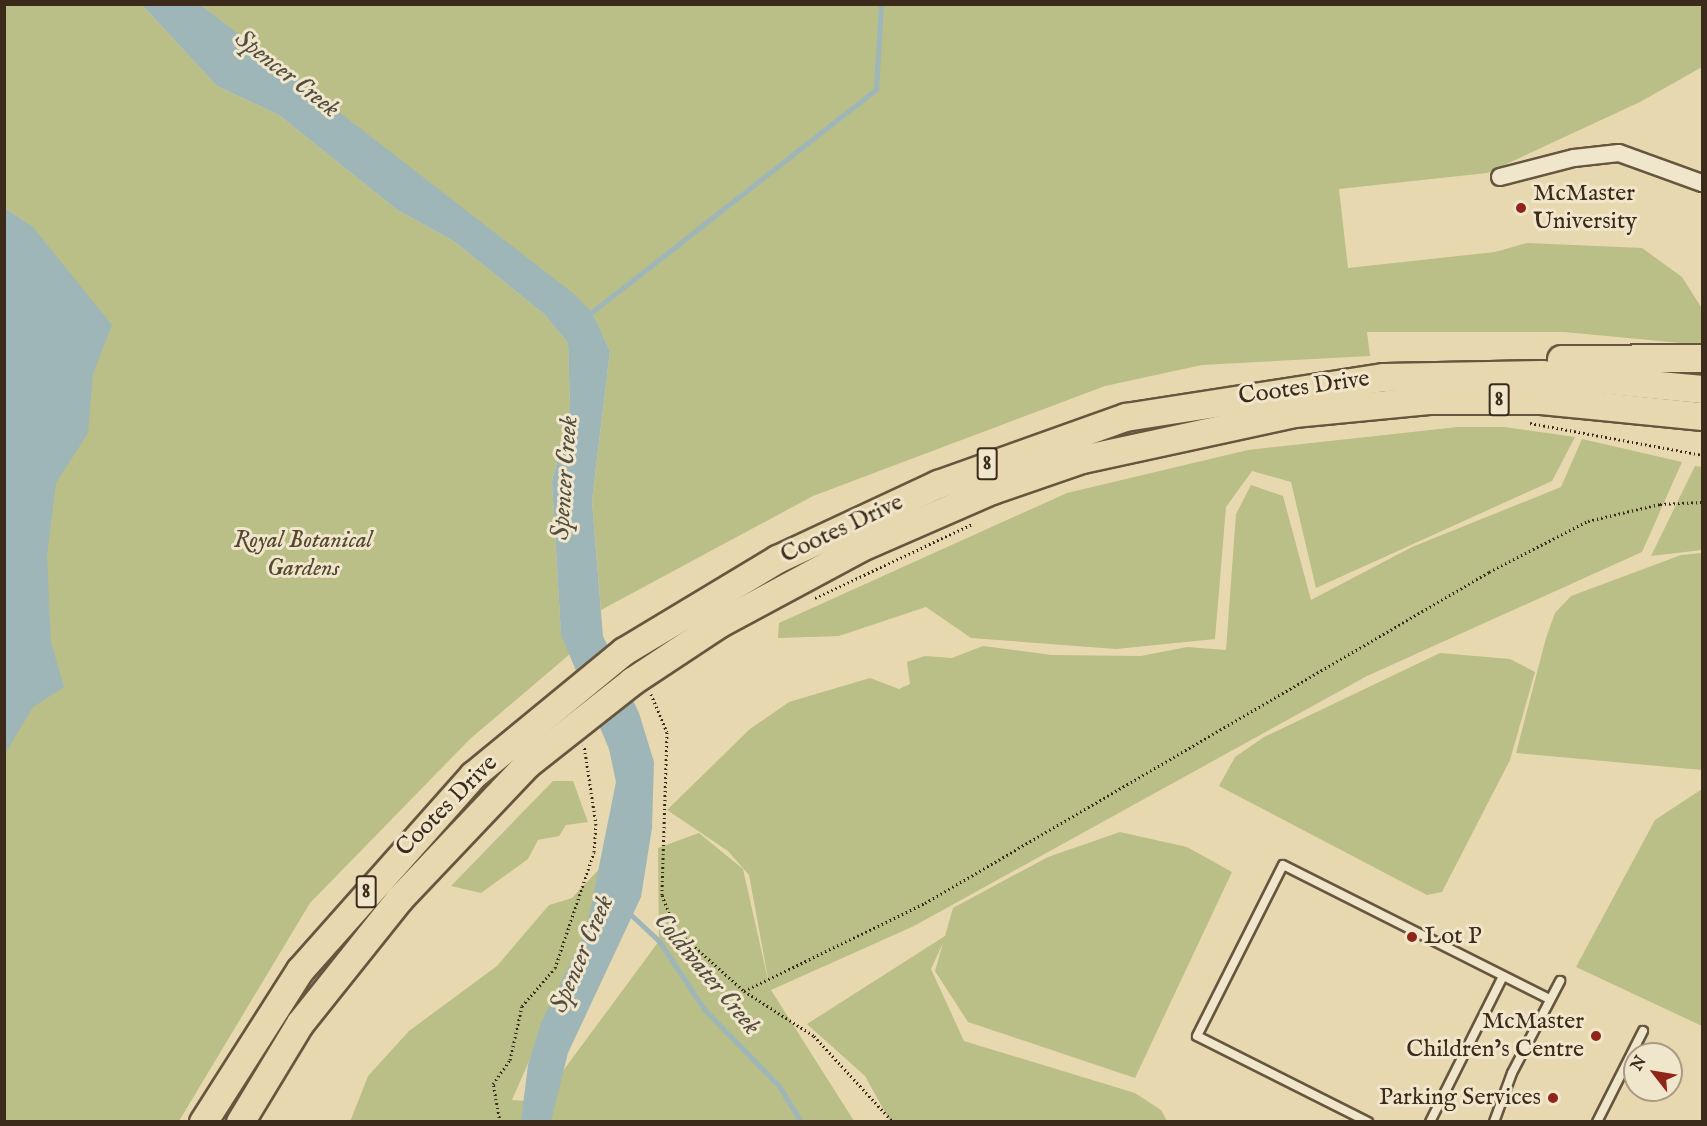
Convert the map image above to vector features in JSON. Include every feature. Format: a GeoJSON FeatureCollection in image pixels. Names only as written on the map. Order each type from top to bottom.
{"type":"FeatureCollection","features":[{"type":"Feature","properties":{"kind":"main road"},"geometry":{"type":"LineString","coordinates":[[1384,377],[1434,365],[1511,360],[1702,358]]}},
{"type":"Feature","properties":{"kind":"main road","name":"Cootes Drive"},"geometry":{"type":"LineString","coordinates":[[202,1122],[300,970],[410,840],[473,775],[567,695],[624,651],[777,559],[1030,447],[1125,417],[1384,377],[1541,374],[1702,389]]}},
{"type":"Feature","properties":{"kind":"main road","name":"Cootes Drive"},"geometry":{"type":"LineString","coordinates":[[240,1122],[300,1023],[399,899],[527,764],[578,737],[641,690],[718,624],[859,548],[1004,486],[1082,459],[1192,431],[1294,413],[1428,400],[1541,400],[1702,416]]}},
{"type":"Feature","properties":{"kind":"street"},"geometry":{"type":"LineString","coordinates":[[1500,177],[1574,158],[1619,153],[1702,183]]}},
{"type":"Feature","properties":{"kind":"lane"},"geometry":{"type":"LineString","coordinates":[[1368,1122],[1197,1036],[1283,865],[1550,999]]}},
{"type":"Feature","properties":{"kind":"lane"},"geometry":{"type":"LineString","coordinates":[[1430,1122],[1503,976]]}},
{"type":"Feature","properties":{"kind":"lane"},"geometry":{"type":"LineString","coordinates":[[1494,1122],[1560,981]]}},
{"type":"Feature","properties":{"kind":"lane"},"geometry":{"type":"LineString","coordinates":[[1597,1122],[1643,1031]]}},
{"type":"Feature","properties":{"kind":"path"},"geometry":{"type":"LineString","coordinates":[[1517,421],[1702,455]]}},
{"type":"Feature","properties":{"kind":"path"},"geometry":{"type":"LineString","coordinates":[[744,991],[926,903],[1488,572],[1588,521],[1660,504],[1702,502]]}},
{"type":"Feature","properties":{"kind":"path"},"geometry":{"type":"LineString","coordinates":[[804,604],[982,520]]}},
{"type":"Feature","properties":{"kind":"path"},"geometry":{"type":"LineString","coordinates":[[659,686],[641,690],[667,732],[662,895],[675,929],[744,991],[814,1036],[894,1122]]}},
{"type":"Feature","properties":{"kind":"path"},"geometry":{"type":"LineString","coordinates":[[500,1122],[493,1084],[510,1060],[522,1006],[555,968],[594,852],[596,825],[578,737]]}},
{"type":"Feature","properties":{"kind":"green space","name":"Royal Botanical Gardens"},"geometry":{"type":"Polygon","coordinates":[[[5,5],[142,5],[217,86],[279,115],[396,209],[455,242],[545,315],[568,343],[570,408],[552,482],[561,634],[570,654],[470,739],[310,903],[179,1121],[5,1122],[4,604],[29,224],[5,208],[5,5]]]}},
{"type":"Feature","properties":{"kind":"green space"},"geometry":{"type":"Polygon","coordinates":[[[201,5],[1702,5],[1702,67],[1640,102],[1487,173],[1339,189],[1348,268],[1495,252],[1527,243],[1642,248],[1682,277],[1701,307],[1702,345],[1564,332],[1367,332],[1370,356],[1202,365],[1105,386],[813,496],[601,610],[592,501],[610,351],[592,312],[201,5]]]}},
{"type":"Feature","properties":{"kind":"green space"},"geometry":{"type":"Polygon","coordinates":[[[1458,427],[1504,427],[1575,437],[1552,481],[1316,588],[1291,482],[1252,471],[1226,507],[1215,639],[1116,649],[971,638],[926,607],[839,636],[778,638],[779,623],[1067,493],[1248,450],[1458,427]]]}},
{"type":"Feature","properties":{"kind":"green space"},"geometry":{"type":"Polygon","coordinates":[[[1582,439],[1682,462],[1642,552],[1367,676],[914,926],[771,990],[854,1121],[350,1122],[368,1076],[409,1031],[497,966],[549,905],[572,898],[603,865],[586,931],[512,1100],[540,1102],[659,941],[658,848],[699,833],[743,869],[770,989],[749,875],[728,851],[667,810],[750,729],[789,702],[870,678],[899,689],[910,684],[907,662],[925,656],[952,658],[983,646],[1052,655],[1141,656],[1187,647],[1226,650],[1236,514],[1251,485],[1283,496],[1311,600],[1412,547],[1561,487],[1582,439]]]}},
{"type":"Feature","properties":{"kind":"green space"},"geometry":{"type":"Polygon","coordinates":[[[1695,466],[1702,467],[1702,550],[1651,556],[1695,466]]]}},
{"type":"Feature","properties":{"kind":"green space"},"geometry":{"type":"Polygon","coordinates":[[[1702,553],[1702,770],[1516,753],[1546,638],[1555,613],[1571,596],[1681,555],[1702,553]]]}},
{"type":"Feature","properties":{"kind":"green space"},"geometry":{"type":"Polygon","coordinates":[[[1440,653],[1510,659],[1535,672],[1510,760],[1442,892],[1427,895],[1219,786],[1235,757],[1264,737],[1440,653]]]}},
{"type":"Feature","properties":{"kind":"green space"},"geometry":{"type":"Polygon","coordinates":[[[553,781],[573,781],[588,822],[566,825],[559,836],[538,840],[528,859],[481,893],[451,886],[553,781]]]}},
{"type":"Feature","properties":{"kind":"green space"},"geometry":{"type":"Polygon","coordinates":[[[1702,789],[1702,1026],[1576,967],[1655,820],[1702,789]]]}},
{"type":"Feature","properties":{"kind":"green space"},"geometry":{"type":"Polygon","coordinates":[[[1120,832],[1187,847],[1232,872],[1135,1078],[968,1022],[935,971],[943,943],[931,969],[964,1041],[1135,1093],[1161,1110],[1167,1121],[890,1121],[865,1076],[807,1024],[945,936],[953,908],[1048,857],[1120,832]]]}},
{"type":"Feature","properties":{"kind":"water","name":"Spencer Creek"},"geometry":{"type":"Polygon","coordinates":[[[142,5],[201,5],[574,294],[592,312],[610,351],[592,501],[603,636],[639,713],[654,762],[652,828],[641,897],[568,1053],[551,1121],[521,1121],[528,1065],[541,1023],[586,931],[616,782],[609,749],[561,635],[552,482],[570,408],[568,343],[545,315],[455,242],[396,209],[279,115],[217,86],[142,5]]]}},
{"type":"Feature","properties":{"kind":"water"},"geometry":{"type":"Polygon","coordinates":[[[5,208],[32,226],[112,325],[93,374],[88,433],[56,483],[47,555],[51,642],[64,687],[33,707],[5,754],[5,208]]]}},
{"type":"Feature","properties":{"kind":"waterway"},"geometry":{"type":"LineString","coordinates":[[592,312],[876,89],[881,4]]}},
{"type":"Feature","properties":{"kind":"waterway","name":"Coldwater Creek"},"geometry":{"type":"LineString","coordinates":[[627,911],[659,941],[704,1009],[779,1086],[801,1122]]}},
{"type":"Feature","properties":{"kind":"place","name":"McMaster University"},"geometry":{"type":"Point","coordinates":[1521,208]}},
{"type":"Feature","properties":{"kind":"place","name":"Lot P"},"geometry":{"type":"Point","coordinates":[1412,937]}},
{"type":"Feature","properties":{"kind":"place","name":"McMaster Children’s Centre"},"geometry":{"type":"Point","coordinates":[1596,1036]}},
{"type":"Feature","properties":{"kind":"place","name":"Parking Services"},"geometry":{"type":"Point","coordinates":[1553,1098]}}]}
